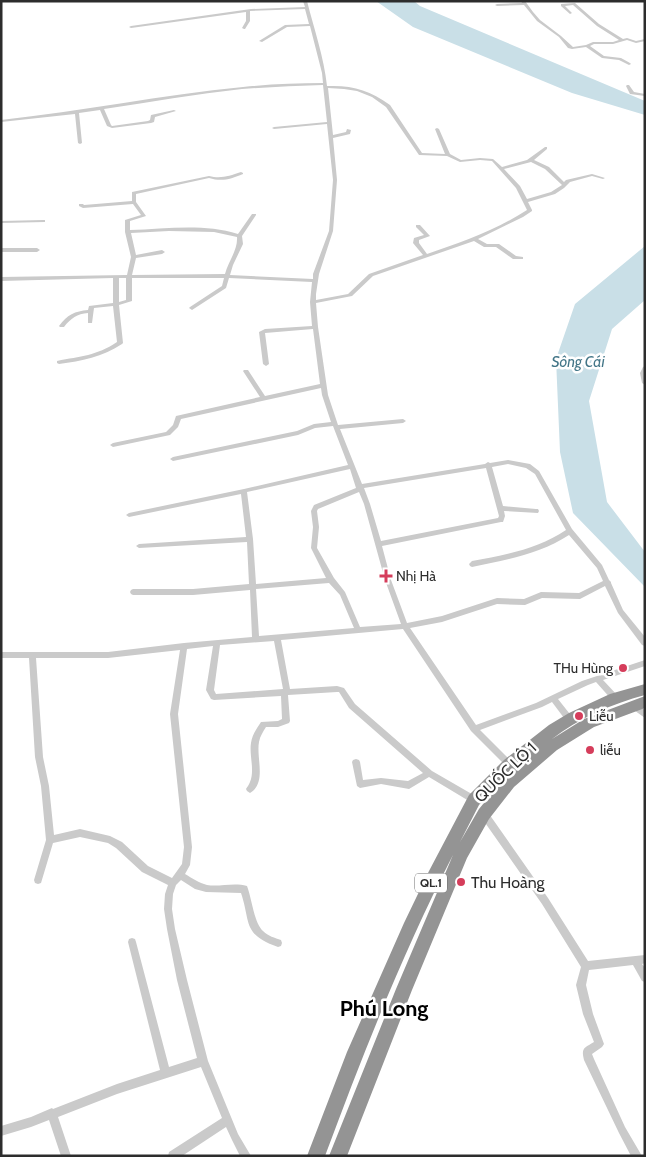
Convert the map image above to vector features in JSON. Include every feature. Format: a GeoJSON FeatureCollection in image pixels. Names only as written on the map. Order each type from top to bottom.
{"type":"FeatureCollection","features":[{"type":"Feature","properties":{"kind":"highway","name":"QUỐC LỘ 1"},"geometry":{"type":"LineString","coordinates":[[316,1156],[353,1058],[410,928],[434,876],[474,800],[509,764],[536,742],[570,720],[615,698],[642,700]]}},
{"type":"Feature","properties":{"kind":"highway","name":"QUỐC LỘ 1"},"geometry":{"type":"LineString","coordinates":[[338,1156],[457,863],[484,814],[509,783],[552,746],[589,723],[642,700]]}},
{"type":"Feature","properties":{"kind":"street"},"geometry":{"type":"LineString","coordinates":[[497,5],[524,3],[538,22],[560,36],[564,43],[571,48],[593,44],[616,43],[629,39],[636,42],[645,40]]}},
{"type":"Feature","properties":{"kind":"street"},"geometry":{"type":"LineString","coordinates":[[131,27],[306,4],[324,73],[335,180],[331,231],[315,281],[313,302],[324,385],[335,425],[367,504],[388,580],[405,626],[474,729],[509,764]]}},
{"type":"Feature","properties":{"kind":"street"},"geometry":{"type":"LineString","coordinates":[[570,13],[562,6],[574,4],[598,25],[622,40]]}},
{"type":"Feature","properties":{"kind":"street"},"geometry":{"type":"LineString","coordinates":[[244,28],[248,21],[248,11]]}},
{"type":"Feature","properties":{"kind":"street"},"geometry":{"type":"LineString","coordinates":[[261,41],[286,26],[312,25]]}},
{"type":"Feature","properties":{"kind":"street"},"geometry":{"type":"LineString","coordinates":[[587,46],[604,57],[618,59],[629,64]]}},
{"type":"Feature","properties":{"kind":"street"},"geometry":{"type":"LineString","coordinates":[[1,121],[77,113],[165,97],[225,89],[275,85],[354,87],[375,97],[388,106],[422,154],[448,155],[460,161],[493,160],[518,187],[526,201],[529,211],[474,239],[372,275],[350,295],[313,302]]}},
{"type":"Feature","properties":{"kind":"street"},"geometry":{"type":"LineString","coordinates":[[628,86],[632,93],[645,94]]}},
{"type":"Feature","properties":{"kind":"street"},"geometry":{"type":"LineString","coordinates":[[102,109],[109,126],[112,127],[150,122],[154,116],[174,111]]}},
{"type":"Feature","properties":{"kind":"street"},"geometry":{"type":"LineString","coordinates":[[77,113],[80,143]]}},
{"type":"Feature","properties":{"kind":"street"},"geometry":{"type":"LineString","coordinates":[[274,128],[329,123]]}},
{"type":"Feature","properties":{"kind":"street"},"geometry":{"type":"LineString","coordinates":[[437,129],[448,155]]}},
{"type":"Feature","properties":{"kind":"street"},"geometry":{"type":"LineString","coordinates":[[330,136],[347,134],[349,130]]}},
{"type":"Feature","properties":{"kind":"street"},"geometry":{"type":"LineString","coordinates":[[502,168],[531,160],[545,148]]}},
{"type":"Feature","properties":{"kind":"street"},"geometry":{"type":"LineString","coordinates":[[531,160],[547,168],[564,184]]}},
{"type":"Feature","properties":{"kind":"street"},"geometry":{"type":"LineString","coordinates":[[90,322],[90,308],[129,301],[129,276],[134,257],[128,232],[128,220],[144,216],[134,202],[134,194],[209,176],[226,179],[241,173]]}},
{"type":"Feature","properties":{"kind":"street"},"geometry":{"type":"LineString","coordinates":[[526,201],[552,193],[568,181],[591,175],[603,178]]}},
{"type":"Feature","properties":{"kind":"street"},"geometry":{"type":"LineString","coordinates":[[81,206],[134,202]]}},
{"type":"Feature","properties":{"kind":"street"},"geometry":{"type":"LineString","coordinates":[[192,308],[223,289],[226,276],[240,244],[239,236],[254,215]]}},
{"type":"Feature","properties":{"kind":"street"},"geometry":{"type":"LineString","coordinates":[[1,222],[43,221]]}},
{"type":"Feature","properties":{"kind":"street"},"geometry":{"type":"LineString","coordinates":[[418,226],[427,236],[416,239],[416,243],[426,256]]}},
{"type":"Feature","properties":{"kind":"street"},"geometry":{"type":"LineString","coordinates":[[128,232],[208,230],[239,236]]}},
{"type":"Feature","properties":{"kind":"street"},"geometry":{"type":"LineString","coordinates":[[474,239],[486,246],[497,245],[515,258],[521,258]]}},
{"type":"Feature","properties":{"kind":"street"},"geometry":{"type":"LineString","coordinates":[[1,250],[38,250]]}},
{"type":"Feature","properties":{"kind":"street"},"geometry":{"type":"LineString","coordinates":[[134,257],[162,252]]}},
{"type":"Feature","properties":{"kind":"street"},"geometry":{"type":"LineString","coordinates":[[59,362],[82,360],[98,356],[120,343],[116,304],[116,276]]}},
{"type":"Feature","properties":{"kind":"street"},"geometry":{"type":"LineString","coordinates":[[1,279],[226,276],[315,281]]}},
{"type":"Feature","properties":{"kind":"street"},"geometry":{"type":"LineString","coordinates":[[62,326],[72,313],[90,311]]}},
{"type":"Feature","properties":{"kind":"street"},"geometry":{"type":"LineString","coordinates":[[266,364],[262,340],[264,330],[315,327]]}},
{"type":"Feature","properties":{"kind":"street"},"geometry":{"type":"LineString","coordinates":[[645,368],[643,373],[645,383]]}},
{"type":"Feature","properties":{"kind":"street"},"geometry":{"type":"LineString","coordinates":[[246,371],[263,398]]}},
{"type":"Feature","properties":{"kind":"street"},"geometry":{"type":"LineString","coordinates":[[112,445],[168,434],[174,429],[180,416],[324,385]]}},
{"type":"Feature","properties":{"kind":"street"},"geometry":{"type":"LineString","coordinates":[[173,459],[298,433],[314,426],[403,421]]}},
{"type":"Feature","properties":{"kind":"street"},"geometry":{"type":"LineString","coordinates":[[358,630],[343,594],[331,580],[314,548],[316,527],[314,511],[316,507],[359,488],[508,462],[528,466],[537,473],[570,531],[600,568],[620,611],[645,643]]}},
{"type":"Feature","properties":{"kind":"street"},"geometry":{"type":"LineString","coordinates":[[379,544],[501,520],[500,508],[488,464]]}},
{"type":"Feature","properties":{"kind":"street"},"geometry":{"type":"LineString","coordinates":[[129,515],[352,466]]}},
{"type":"Feature","properties":{"kind":"street"},"geometry":{"type":"LineString","coordinates":[[244,491],[250,539],[256,639]]}},
{"type":"Feature","properties":{"kind":"street"},"geometry":{"type":"LineString","coordinates":[[500,508],[536,511]]}},
{"type":"Feature","properties":{"kind":"street"},"geometry":{"type":"LineString","coordinates":[[472,564],[527,551],[563,536],[570,531]]}},
{"type":"Feature","properties":{"kind":"street"},"geometry":{"type":"LineString","coordinates":[[139,546],[250,539]]}},
{"type":"Feature","properties":{"kind":"street"},"geometry":{"type":"LineString","coordinates":[[133,592],[193,592],[331,580]]}},
{"type":"Feature","properties":{"kind":"street"},"geometry":{"type":"LineString","coordinates":[[1,655],[108,655],[184,646],[405,626],[442,619],[497,601],[525,602],[546,595],[580,596],[608,582]]}},
{"type":"Feature","properties":{"kind":"street"},"geometry":{"type":"LineString","coordinates":[[250,789],[256,779],[253,747],[258,730],[264,724],[278,724],[286,721],[286,692],[277,638]]}},
{"type":"Feature","properties":{"kind":"street"},"geometry":{"type":"LineString","coordinates":[[217,643],[211,686],[211,694],[214,697],[332,688],[341,690],[358,712],[429,773],[474,800]]}},
{"type":"Feature","properties":{"kind":"street"},"geometry":{"type":"LineString","coordinates":[[184,646],[174,714],[188,847],[186,865],[173,882],[167,902],[182,980],[203,1062],[246,1156]]}},
{"type":"Feature","properties":{"kind":"street"},"geometry":{"type":"LineString","coordinates":[[32,656],[39,757],[46,796],[50,840],[38,880]]}},
{"type":"Feature","properties":{"kind":"street"},"geometry":{"type":"LineString","coordinates":[[474,729],[598,679],[645,663]]}},
{"type":"Feature","properties":{"kind":"street"},"geometry":{"type":"LineString","coordinates":[[598,679],[615,698]]}},
{"type":"Feature","properties":{"kind":"street"},"geometry":{"type":"LineString","coordinates":[[553,698],[570,720]]}},
{"type":"Feature","properties":{"kind":"street"},"geometry":{"type":"LineString","coordinates":[[356,762],[360,784],[381,781],[409,785],[429,773]]}},
{"type":"Feature","properties":{"kind":"street"},"geometry":{"type":"LineString","coordinates":[[484,814],[545,901],[586,966],[581,986],[588,1014],[600,1044],[587,1052],[589,1060],[622,1130],[637,1156]]}},
{"type":"Feature","properties":{"kind":"street"},"geometry":{"type":"LineString","coordinates":[[50,840],[83,834],[110,840],[119,845],[145,869],[173,882]]}},
{"type":"Feature","properties":{"kind":"street"},"geometry":{"type":"LineString","coordinates":[[180,875],[198,886],[210,889],[233,887],[244,889],[254,930],[260,937],[278,943]]}},
{"type":"Feature","properties":{"kind":"street"},"geometry":{"type":"LineString","coordinates":[[132,942],[166,1073]]}},
{"type":"Feature","properties":{"kind":"street"},"geometry":{"type":"LineString","coordinates":[[586,966],[640,960],[645,978]]}},
{"type":"Feature","properties":{"kind":"street"},"geometry":{"type":"LineString","coordinates":[[1,1131],[117,1088],[203,1062]]}},
{"type":"Feature","properties":{"kind":"street"},"geometry":{"type":"LineString","coordinates":[[52,1113],[66,1156]]}},
{"type":"Feature","properties":{"kind":"street"},"geometry":{"type":"LineString","coordinates":[[173,1156],[228,1120]]}},
{"type":"Feature","properties":{"kind":"water"},"geometry":{"type":"Polygon","coordinates":[[[376,1],[414,1],[420,6],[645,101],[645,115],[572,93],[413,27],[376,1]]]}},
{"type":"Feature","properties":{"kind":"water","name":"Sông Cái"},"geometry":{"type":"Polygon","coordinates":[[[645,246],[645,300],[612,329],[589,401],[607,502],[645,552],[645,587],[573,513],[560,452],[556,359],[575,304],[645,246]]]}},
{"type":"Feature","properties":{"kind":"place","name":"Nhị Hà"},"geometry":{"type":"Point","coordinates":[386,576]}},
{"type":"Feature","properties":{"kind":"place","name":"THu Hùng"},"geometry":{"type":"Point","coordinates":[623,668]}},
{"type":"Feature","properties":{"kind":"place","name":"Liễu"},"geometry":{"type":"Point","coordinates":[579,716]}},
{"type":"Feature","properties":{"kind":"place","name":"liễu"},"geometry":{"type":"Point","coordinates":[590,750]}},
{"type":"Feature","properties":{"kind":"place","name":"Thu Hoàng"},"geometry":{"type":"Point","coordinates":[461,882]}},
{"type":"Feature","properties":{"kind":"district","name":"Phú Long"},"geometry":{"type":"Point","coordinates":[384,1008]}}]}
